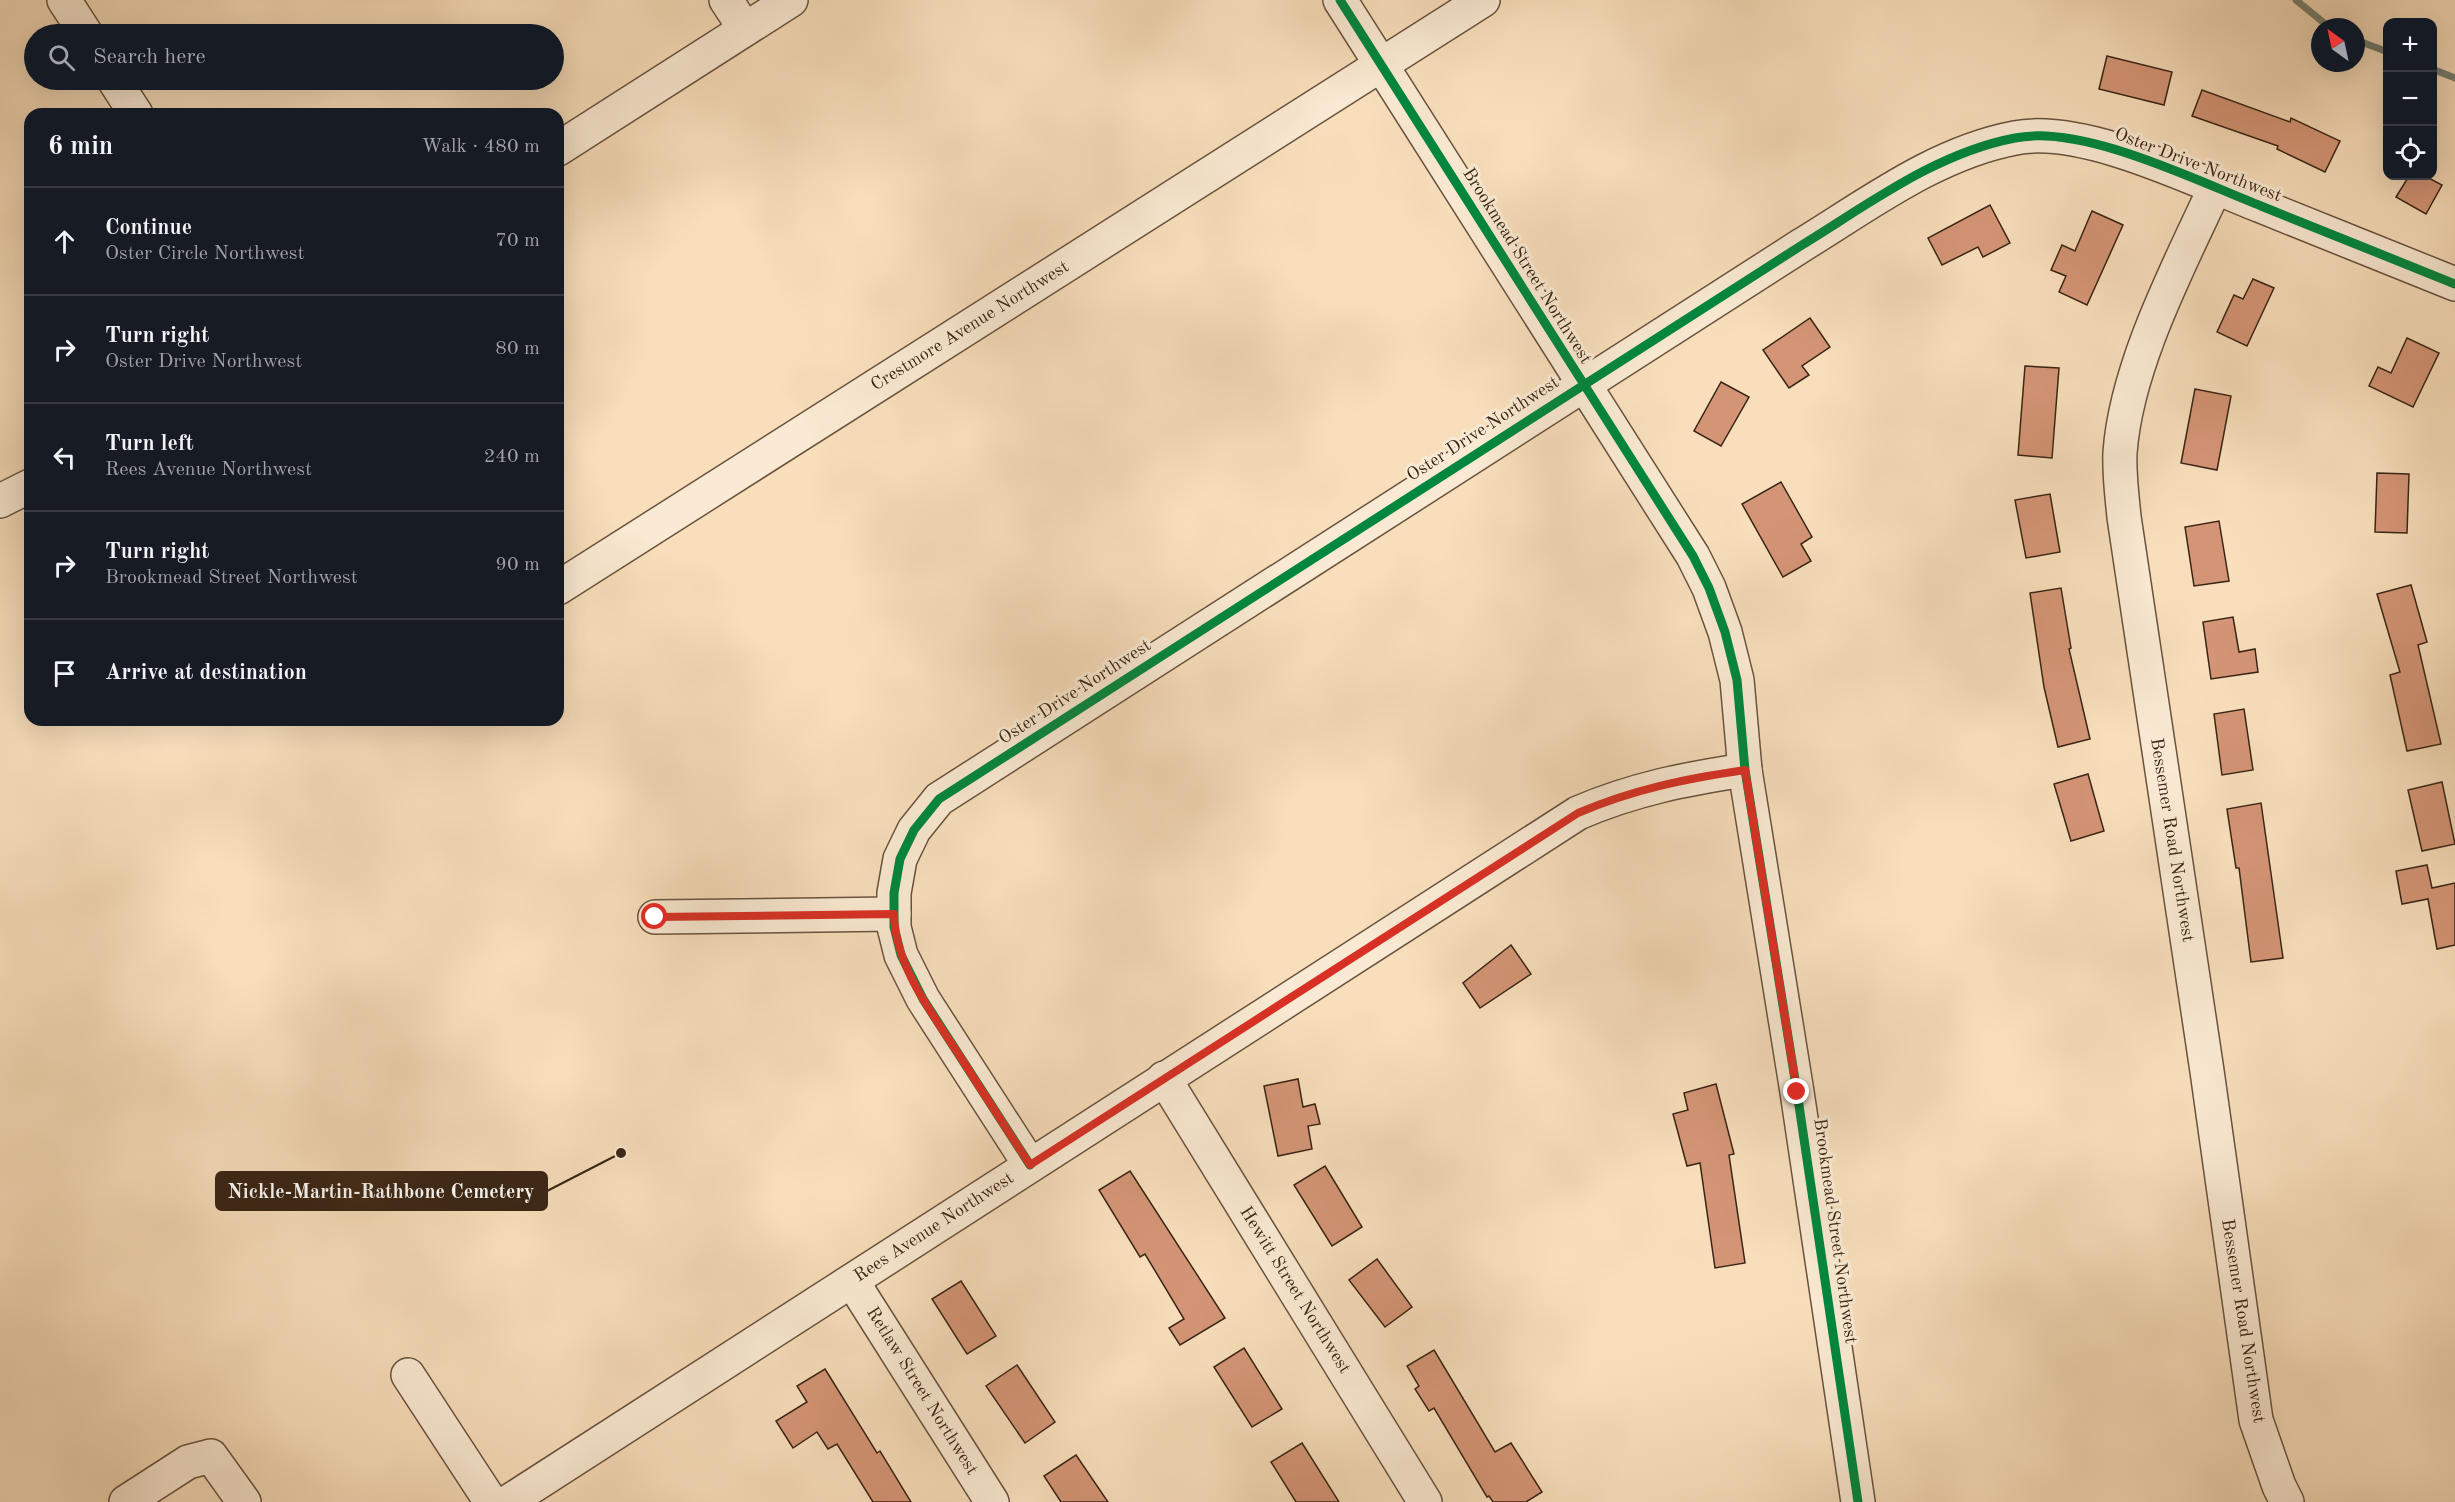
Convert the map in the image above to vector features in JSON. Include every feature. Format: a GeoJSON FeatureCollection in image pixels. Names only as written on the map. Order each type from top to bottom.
{"type":"FeatureCollection","features":[{"type":"Feature","properties":{"kind":"street"},"geometry":{"type":"LineString","coordinates":[[64,0],[80,24]]}},
{"type":"Feature","properties":{"kind":"street"},"geometry":{"type":"LineString","coordinates":[[726,0],[745,29]]}},
{"type":"Feature","properties":{"kind":"street"},"geometry":{"type":"LineString","coordinates":[[564,145],[791,0]]}},
{"type":"Feature","properties":{"kind":"street","name":"Brookmead Street Northwest"},"geometry":{"type":"LineString","coordinates":[[1340,0],[1693,555],[1709,588],[1725,632],[1737,680],[1745,770],[1797,1092],[1858,1502]]}},
{"type":"Feature","properties":{"kind":"street","name":"Crestmore Avenue Northwest"},"geometry":{"type":"LineString","coordinates":[[564,584],[1484,0]]}},
{"type":"Feature","properties":{"kind":"street"},"geometry":{"type":"LineString","coordinates":[[120,90],[132,108]]}},
{"type":"Feature","properties":{"kind":"street","name":"Oster Drive Northwest"},"geometry":{"type":"LineString","coordinates":[[1030,1165],[923,999],[901,955],[894,927],[894,893],[900,859],[914,830],[939,799],[1583,385],[1924,171],[1971,149],[2017,137],[2042,136],[2082,142],[2121,152],[2455,284]]}},
{"type":"Feature","properties":{"kind":"street","name":"Bessemer Road Northwest"},"geometry":{"type":"LineString","coordinates":[[2215,188],[2169,287],[2139,369],[2124,421],[2120,454],[2124,517],[2207,1071],[2256,1420],[2279,1486],[2287,1502]]}},
{"type":"Feature","properties":{"kind":"street"},"geometry":{"type":"LineString","coordinates":[[0,501],[24,489]]}},
{"type":"Feature","properties":{"kind":"street","name":"Rees Avenue Northwest"},"geometry":{"type":"LineString","coordinates":[[508,1502],[1578,813],[1616,797],[1670,782],[1745,770]]}},
{"type":"Feature","properties":{"kind":"street"},"geometry":{"type":"LineString","coordinates":[[655,917],[894,914]]}},
{"type":"Feature","properties":{"kind":"street","name":"Hewitt Street Northwest"},"geometry":{"type":"LineString","coordinates":[[1164,1078],[1425,1502]]}},
{"type":"Feature","properties":{"kind":"street","name":"Retlaw Street Northwest"},"geometry":{"type":"LineString","coordinates":[[852,1281],[992,1502]]}},
{"type":"Feature","properties":{"kind":"street"},"geometry":{"type":"LineString","coordinates":[[408,1375],[490,1502]]}},
{"type":"Feature","properties":{"kind":"street"},"geometry":{"type":"LineString","coordinates":[[126,1502],[188,1462],[211,1456],[244,1502]]}},
{"type":"Feature","properties":{"kind":"building"},"geometry":{"type":"Polygon","coordinates":[[[2107,56],[2172,72],[2164,105],[2099,89],[2107,56]]]}},
{"type":"Feature","properties":{"kind":"building"},"geometry":{"type":"Polygon","coordinates":[[[2202,90],[2290,122],[2291,118],[2340,141],[2325,172],[2277,149],[2278,146],[2192,116],[2202,90]]]}},
{"type":"Feature","properties":{"kind":"building"},"geometry":{"type":"Polygon","coordinates":[[[2407,180],[2433,180],[2442,185],[2426,214],[2396,197],[2407,180]]]}},
{"type":"Feature","properties":{"kind":"building"},"geometry":{"type":"Polygon","coordinates":[[[1990,205],[2010,243],[1983,257],[1978,247],[1942,265],[1928,238],[1990,205]]]}},
{"type":"Feature","properties":{"kind":"building"},"geometry":{"type":"Polygon","coordinates":[[[2092,211],[2123,225],[2087,305],[2059,292],[2066,276],[2051,270],[2062,245],[2075,251],[2092,211]]]}},
{"type":"Feature","properties":{"kind":"building"},"geometry":{"type":"Polygon","coordinates":[[[2253,279],[2274,288],[2247,346],[2217,332],[2234,295],[2243,299],[2253,279]]]}},
{"type":"Feature","properties":{"kind":"building"},"geometry":{"type":"Polygon","coordinates":[[[1810,318],[1830,347],[1802,366],[1809,375],[1789,388],[1763,350],[1810,318]]]}},
{"type":"Feature","properties":{"kind":"building"},"geometry":{"type":"Polygon","coordinates":[[[2407,338],[2439,353],[2413,407],[2369,386],[2378,367],[2391,373],[2407,338]]]}},
{"type":"Feature","properties":{"kind":"building"},"geometry":{"type":"Polygon","coordinates":[[[2025,366],[2059,368],[2052,458],[2018,455],[2025,366]]]}},
{"type":"Feature","properties":{"kind":"building"},"geometry":{"type":"Polygon","coordinates":[[[1721,382],[1749,397],[1721,446],[1694,431],[1721,382]]]}},
{"type":"Feature","properties":{"kind":"building"},"geometry":{"type":"Polygon","coordinates":[[[2195,389],[2231,396],[2217,470],[2181,463],[2195,389]]]}},
{"type":"Feature","properties":{"kind":"building"},"geometry":{"type":"Polygon","coordinates":[[[2377,473],[2409,474],[2407,533],[2375,532],[2377,473]]]}},
{"type":"Feature","properties":{"kind":"building"},"geometry":{"type":"Polygon","coordinates":[[[1781,482],[1812,537],[1801,544],[1811,561],[1783,577],[1742,504],[1781,482]]]}},
{"type":"Feature","properties":{"kind":"building"},"geometry":{"type":"Polygon","coordinates":[[[2050,494],[2060,552],[2026,558],[2015,500],[2050,494]]]}},
{"type":"Feature","properties":{"kind":"building"},"geometry":{"type":"Polygon","coordinates":[[[2219,521],[2229,581],[2194,586],[2185,527],[2219,521]]]}},
{"type":"Feature","properties":{"kind":"building"},"geometry":{"type":"Polygon","coordinates":[[[2411,585],[2427,642],[2418,645],[2441,744],[2407,751],[2390,675],[2400,672],[2377,594],[2411,585]]]}},
{"type":"Feature","properties":{"kind":"building"},"geometry":{"type":"Polygon","coordinates":[[[2061,588],[2071,648],[2069,649],[2090,739],[2058,747],[2044,687],[2030,593],[2061,588]]]}},
{"type":"Feature","properties":{"kind":"building"},"geometry":{"type":"Polygon","coordinates":[[[2233,617],[2239,652],[2255,649],[2258,672],[2211,679],[2203,622],[2233,617]]]}},
{"type":"Feature","properties":{"kind":"building"},"geometry":{"type":"Polygon","coordinates":[[[2244,709],[2253,770],[2222,775],[2214,714],[2244,709]]]}},
{"type":"Feature","properties":{"kind":"building"},"geometry":{"type":"Polygon","coordinates":[[[2088,774],[2104,831],[2071,841],[2054,784],[2088,774]]]}},
{"type":"Feature","properties":{"kind":"building"},"geometry":{"type":"Polygon","coordinates":[[[2442,782],[2455,844],[2422,851],[2408,790],[2442,782]]]}},
{"type":"Feature","properties":{"kind":"building"},"geometry":{"type":"Polygon","coordinates":[[[2261,803],[2283,958],[2251,962],[2239,868],[2236,868],[2227,809],[2261,803]]]}},
{"type":"Feature","properties":{"kind":"building"},"geometry":{"type":"Polygon","coordinates":[[[2427,865],[2432,888],[2455,883],[2455,945],[2437,949],[2428,899],[2402,904],[2396,871],[2427,865]]]}},
{"type":"Feature","properties":{"kind":"building"},"geometry":{"type":"Polygon","coordinates":[[[1511,945],[1531,974],[1480,1008],[1463,983],[1511,945]]]}},
{"type":"Feature","properties":{"kind":"building"},"geometry":{"type":"Polygon","coordinates":[[[1298,1079],[1303,1107],[1315,1104],[1320,1124],[1308,1126],[1312,1149],[1278,1156],[1264,1086],[1298,1079]]]}},
{"type":"Feature","properties":{"kind":"building"},"geometry":{"type":"Polygon","coordinates":[[[1716,1084],[1734,1154],[1729,1155],[1745,1263],[1715,1268],[1700,1163],[1687,1166],[1673,1114],[1688,1110],[1684,1093],[1716,1084]]]}},
{"type":"Feature","properties":{"kind":"building"},"geometry":{"type":"Polygon","coordinates":[[[1325,1166],[1362,1227],[1332,1246],[1294,1185],[1325,1166]]]}},
{"type":"Feature","properties":{"kind":"building"},"geometry":{"type":"Polygon","coordinates":[[[1130,1171],[1225,1318],[1180,1345],[1169,1328],[1184,1319],[1145,1254],[1140,1257],[1099,1190],[1130,1171]]]}},
{"type":"Feature","properties":{"kind":"building"},"geometry":{"type":"Polygon","coordinates":[[[1377,1259],[1412,1307],[1385,1327],[1349,1280],[1377,1259]]]}},
{"type":"Feature","properties":{"kind":"building"},"geometry":{"type":"Polygon","coordinates":[[[961,1281],[996,1336],[967,1354],[932,1299],[961,1281]]]}},
{"type":"Feature","properties":{"kind":"building"},"geometry":{"type":"Polygon","coordinates":[[[1244,1348],[1282,1409],[1252,1427],[1214,1367],[1244,1348]]]}},
{"type":"Feature","properties":{"kind":"building"},"geometry":{"type":"Polygon","coordinates":[[[1434,1350],[1495,1452],[1511,1443],[1542,1492],[1526,1502],[1493,1502],[1489,1496],[1487,1497],[1434,1408],[1429,1411],[1415,1389],[1419,1386],[1407,1366],[1434,1350]]]}},
{"type":"Feature","properties":{"kind":"building"},"geometry":{"type":"Polygon","coordinates":[[[1017,1365],[1055,1422],[1025,1443],[986,1386],[1017,1365]]]}},
{"type":"Feature","properties":{"kind":"building"},"geometry":{"type":"Polygon","coordinates":[[[825,1369],[877,1453],[880,1451],[911,1502],[873,1502],[837,1444],[828,1449],[817,1432],[793,1448],[776,1421],[807,1402],[797,1386],[825,1369]]]}},
{"type":"Feature","properties":{"kind":"building"},"geometry":{"type":"Polygon","coordinates":[[[1302,1443],[1339,1502],[1296,1502],[1271,1462],[1302,1443]]]}},
{"type":"Feature","properties":{"kind":"building"},"geometry":{"type":"Polygon","coordinates":[[[1076,1455],[1108,1502],[1061,1502],[1044,1476],[1076,1455]]]}},
{"type":"Feature","properties":{"kind":"waterway"},"geometry":{"type":"LineString","coordinates":[[2296,0],[2318,18]]}},
{"type":"Feature","properties":{"kind":"waterway"},"geometry":{"type":"LineString","coordinates":[[2365,43],[2383,50]]}},
{"type":"Feature","properties":{"kind":"waterway"},"geometry":{"type":"LineString","coordinates":[[2437,71],[2455,78]]}},
{"type":"Feature","properties":{"kind":"cycle path"},"geometry":{"type":"LineString","coordinates":[[1340,0],[1693,556],[1709,588],[1725,632],[1737,680],[1745,770],[1797,1092],[1858,1502]]}},
{"type":"Feature","properties":{"kind":"cycle path"},"geometry":{"type":"LineString","coordinates":[[1030,1165],[923,999],[901,955],[894,927],[894,893],[900,859],[914,830],[939,799],[1878,197],[1931,168],[1986,145],[2015,138],[2042,136],[2073,139],[2140,157],[2455,284]]}},
{"type":"Feature","properties":{"kind":"place","name":"Nickle-Martin-Rathbone Cemetery"},"geometry":{"type":"Point","coordinates":[621,1153]}},
{"type":"Feature","properties":{"kind":"route"},"geometry":{"type":"LineString","coordinates":[[655,917],[894,914],[894,927],[901,955],[923,999],[1030,1165],[1578,813],[1616,797],[1670,782],[1745,770],[1797,1092]]}}]}
